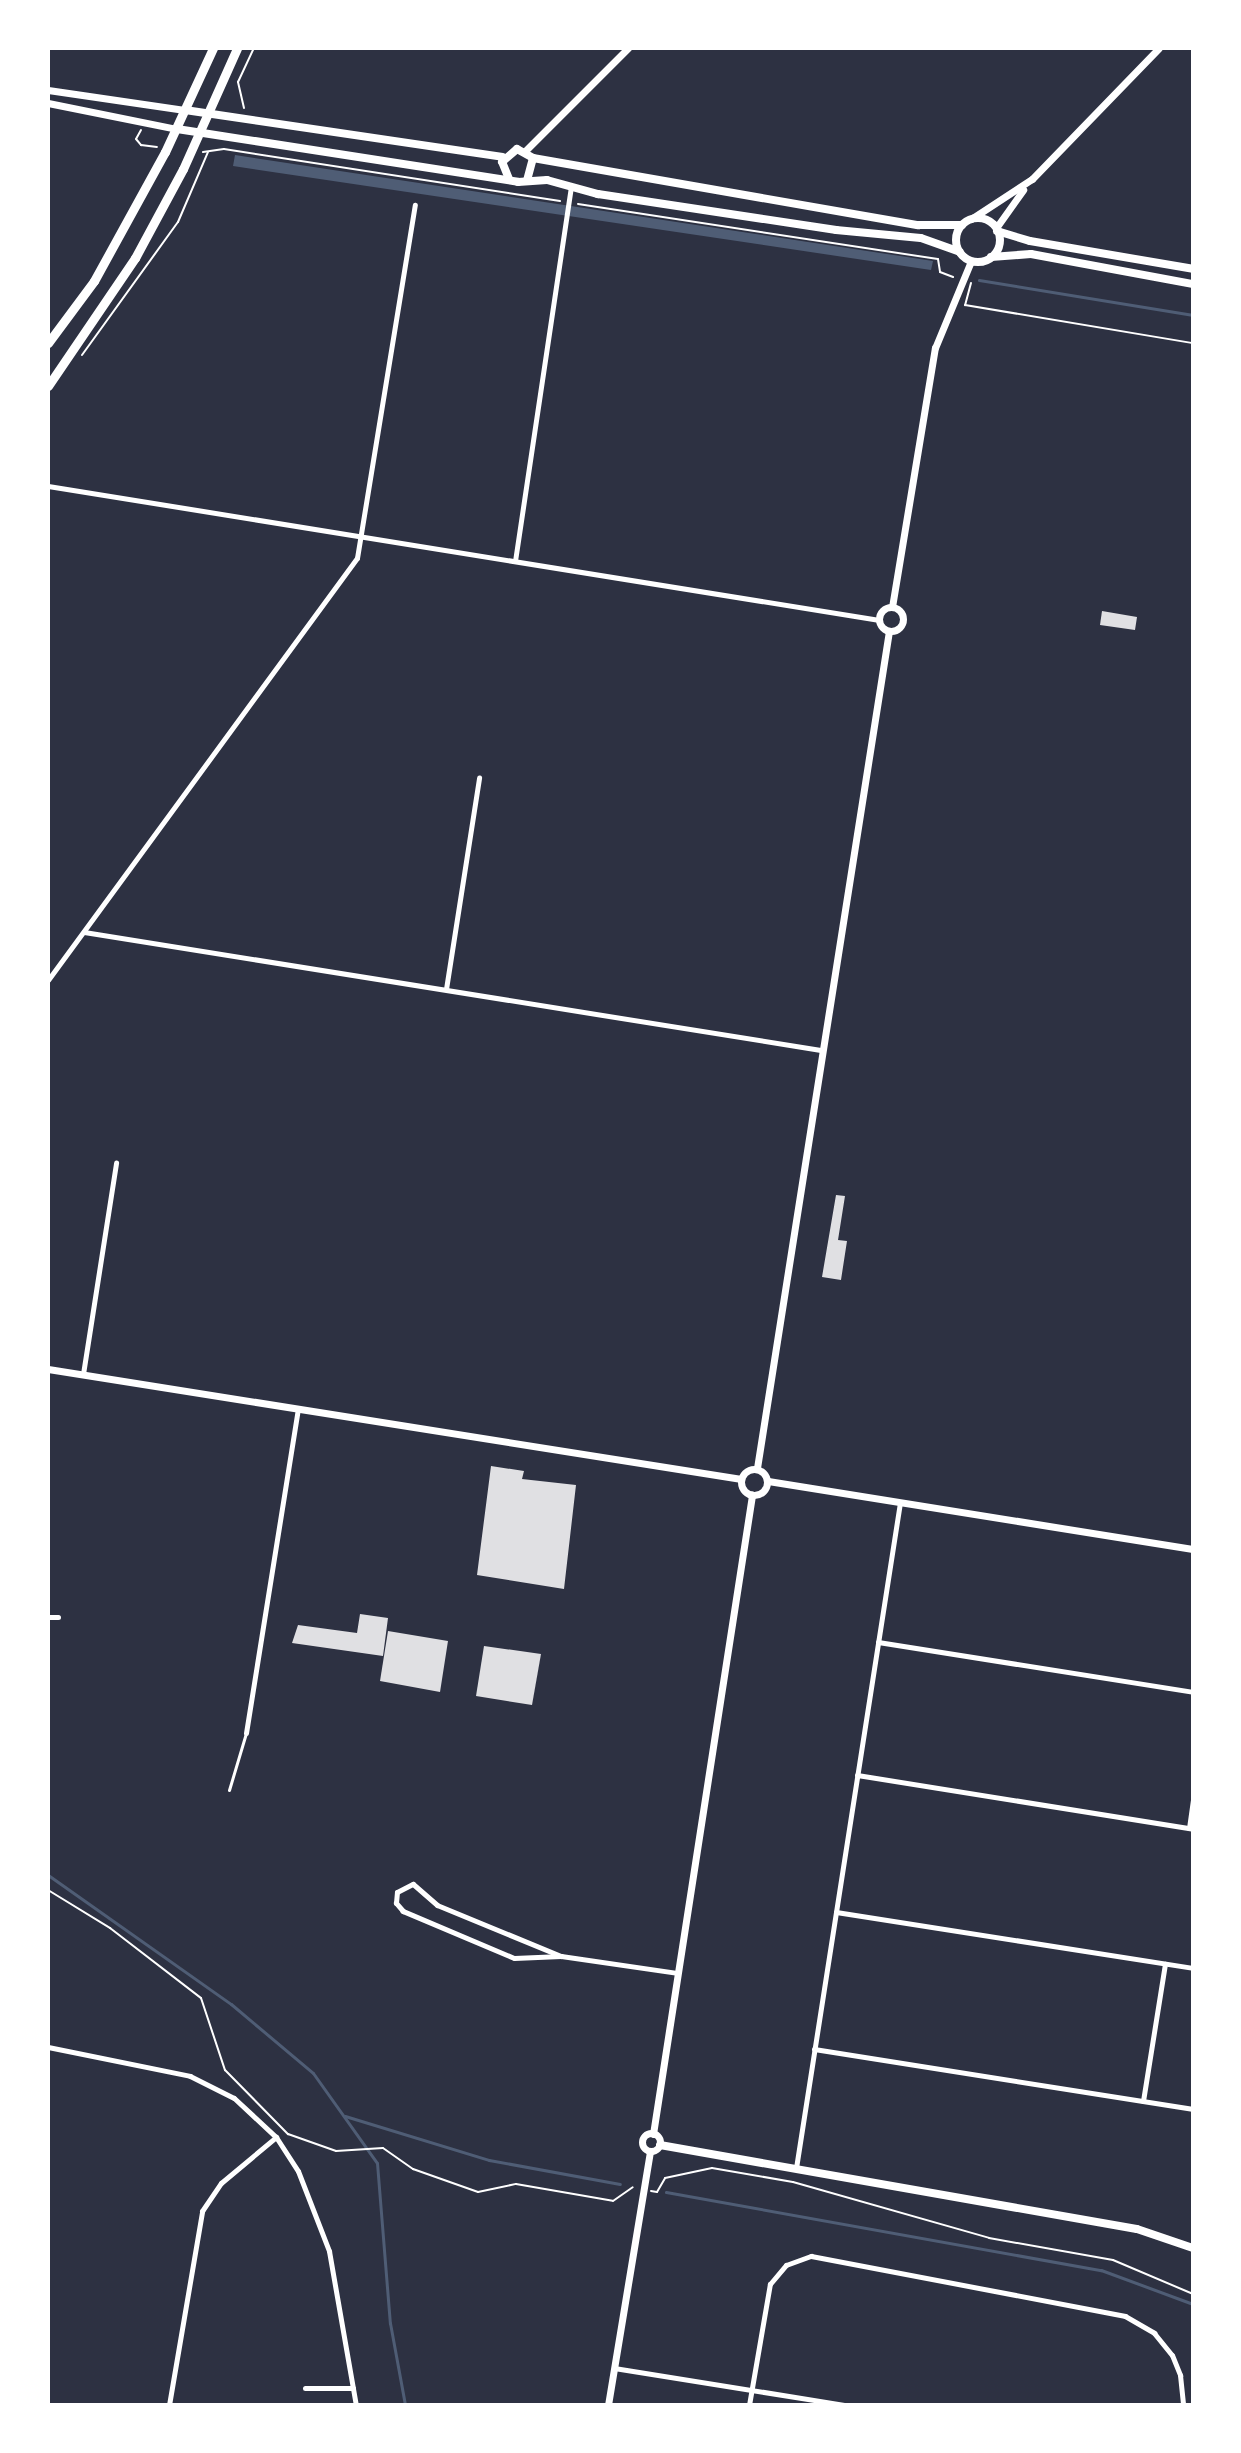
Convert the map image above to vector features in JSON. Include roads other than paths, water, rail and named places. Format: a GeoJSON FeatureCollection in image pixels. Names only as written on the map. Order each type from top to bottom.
{"type":"FeatureCollection","features":[{"type":"Feature","properties":{"kind":"main road"},"geometry":{"type":"LineString","coordinates":[[48,343],[94,281],[177,129],[213,48]]}},
{"type":"Feature","properties":{"kind":"main road"},"geometry":{"type":"LineString","coordinates":[[48,386],[135,258],[200,131],[237,48]]}},
{"type":"Feature","properties":{"kind":"main road"},"geometry":{"type":"LineString","coordinates":[[185,110],[503,157]]}},
{"type":"Feature","properties":{"kind":"main road"},"geometry":{"type":"LineString","coordinates":[[177,129],[509,180],[527,180],[836,230],[921,238],[960,252],[971,261],[1031,254],[1193,284]]}},
{"type":"Feature","properties":{"kind":"main road"},"geometry":{"type":"LineString","coordinates":[[509,180],[503,172],[503,157],[511,150],[525,151],[533,158],[918,225],[962,225]]}},
{"type":"Feature","properties":{"kind":"main road"},"geometry":{"type":"LineString","coordinates":[[527,180],[533,172],[533,158]]}},
{"type":"Feature","properties":{"kind":"main road"},"geometry":{"type":"LineString","coordinates":[[960,252],[957,236],[962,225],[971,219],[986,220],[997,230],[1193,269]]}},
{"type":"Feature","properties":{"kind":"main road"},"geometry":{"type":"LineString","coordinates":[[991,257],[999,246],[997,230]]}},
{"type":"Feature","properties":{"kind":"main road"},"geometry":{"type":"LineString","coordinates":[[660,2145],[1137,2229],[1193,2248]]}},
{"type":"Feature","properties":{"kind":"street"},"geometry":{"type":"LineString","coordinates":[[525,151],[628,48]]}},
{"type":"Feature","properties":{"kind":"street"},"geometry":{"type":"LineString","coordinates":[[997,230],[1032,179],[1159,48]]}},
{"type":"Feature","properties":{"kind":"street"},"geometry":{"type":"LineString","coordinates":[[48,90],[185,110]]}},
{"type":"Feature","properties":{"kind":"street"},"geometry":{"type":"LineString","coordinates":[[48,103],[177,129]]}},
{"type":"Feature","properties":{"kind":"street"},"geometry":{"type":"LineString","coordinates":[[971,219],[1032,179]]}},
{"type":"Feature","properties":{"kind":"street"},"geometry":{"type":"LineString","coordinates":[[515,561],[568,216],[573,205],[571,187]]}},
{"type":"Feature","properties":{"kind":"street"},"geometry":{"type":"LineString","coordinates":[[48,980],[353,565],[362,537],[415,205]]}},
{"type":"Feature","properties":{"kind":"street"},"geometry":{"type":"LineString","coordinates":[[889,631],[899,629],[903,620],[892,607],[935,348],[971,261]]}},
{"type":"Feature","properties":{"kind":"street"},"geometry":{"type":"LineString","coordinates":[[48,486],[879,620],[889,631]]}},
{"type":"Feature","properties":{"kind":"street"},"geometry":{"type":"LineString","coordinates":[[879,620],[881,612],[892,607]]}},
{"type":"Feature","properties":{"kind":"street"},"geometry":{"type":"LineString","coordinates":[[48,1369],[741,1479],[757,1468],[889,631]]}},
{"type":"Feature","properties":{"kind":"street"},"geometry":{"type":"LineString","coordinates":[[446,989],[479,778]]}},
{"type":"Feature","properties":{"kind":"street"},"geometry":{"type":"LineString","coordinates":[[84,932],[821,1050]]}},
{"type":"Feature","properties":{"kind":"street"},"geometry":{"type":"LineString","coordinates":[[83,1374],[116,1163]]}},
{"type":"Feature","properties":{"kind":"street"},"geometry":{"type":"LineString","coordinates":[[246,1733],[298,1408]]}},
{"type":"Feature","properties":{"kind":"street"},"geometry":{"type":"LineString","coordinates":[[757,1468],[768,1481],[1193,1549]]}},
{"type":"Feature","properties":{"kind":"street"},"geometry":{"type":"LineString","coordinates":[[741,1479],[742,1487],[752,1495]]}},
{"type":"Feature","properties":{"kind":"street"},"geometry":{"type":"LineString","coordinates":[[752,1495],[763,1492],[768,1481]]}},
{"type":"Feature","properties":{"kind":"street"},"geometry":{"type":"LineString","coordinates":[[650,2151],[660,2145],[653,2134],[752,1495]]}},
{"type":"Feature","properties":{"kind":"street"},"geometry":{"type":"LineString","coordinates":[[796,2168],[900,1502]]}},
{"type":"Feature","properties":{"kind":"street"},"geometry":{"type":"LineString","coordinates":[[48,1617],[58,1617]]}},
{"type":"Feature","properties":{"kind":"street"},"geometry":{"type":"LineString","coordinates":[[878,1642],[1193,1692]]}},
{"type":"Feature","properties":{"kind":"street"},"geometry":{"type":"LineString","coordinates":[[857,1775],[1191,1828],[1193,1800]]}},
{"type":"Feature","properties":{"kind":"street"},"geometry":{"type":"LineString","coordinates":[[561,1956],[437,1905],[413,1884],[397,1892],[396,1903],[403,1911],[514,1958],[561,1956],[677,1973]]}},
{"type":"Feature","properties":{"kind":"street"},"geometry":{"type":"LineString","coordinates":[[836,1912],[1193,1968]]}},
{"type":"Feature","properties":{"kind":"street"},"geometry":{"type":"LineString","coordinates":[[1143,2101],[1165,1964]]}},
{"type":"Feature","properties":{"kind":"street"},"geometry":{"type":"LineString","coordinates":[[48,2047],[190,2076],[234,2098],[276,2137],[298,2171],[329,2251],[356,2405]]}},
{"type":"Feature","properties":{"kind":"street"},"geometry":{"type":"LineString","coordinates":[[814,2049],[1193,2109]]}},
{"type":"Feature","properties":{"kind":"street"},"geometry":{"type":"LineString","coordinates":[[608,2405],[650,2151],[643,2141],[653,2134]]}},
{"type":"Feature","properties":{"kind":"street"},"geometry":{"type":"LineString","coordinates":[[169,2405],[202,2211],[216,2188],[276,2137]]}},
{"type":"Feature","properties":{"kind":"street"},"geometry":{"type":"LineString","coordinates":[[749,2405],[770,2284],[786,2265],[818,2257],[1125,2316],[1154,2333],[1172,2355],[1180,2375],[1183,2405]]}},
{"type":"Feature","properties":{"kind":"street"},"geometry":{"type":"LineString","coordinates":[[614,2368],[844,2405]]}},
{"type":"Feature","properties":{"kind":"street"},"geometry":{"type":"LineString","coordinates":[[305,2388],[353,2388]]}},
{"type":"Feature","properties":{"kind":"lane"},"geometry":{"type":"LineString","coordinates":[[229,1790],[246,1733]]}},
{"type":"Feature","properties":{"kind":"water"},"geometry":{"type":"Polygon","coordinates":[[[235,155],[933,261],[931,270],[233,166],[235,155]]]}},
{"type":"Feature","properties":{"kind":"waterway"},"geometry":{"type":"LineString","coordinates":[[979,280],[1193,315]]}},
{"type":"Feature","properties":{"kind":"waterway"},"geometry":{"type":"LineString","coordinates":[[48,1875],[231,2004],[313,2073],[377,2163],[390,2323],[405,2405]]}},
{"type":"Feature","properties":{"kind":"waterway"},"geometry":{"type":"LineString","coordinates":[[345,2116],[489,2160],[620,2184]]}},
{"type":"Feature","properties":{"kind":"waterway"},"geometry":{"type":"LineString","coordinates":[[666,2192],[1101,2270],[1193,2304]]}}]}
